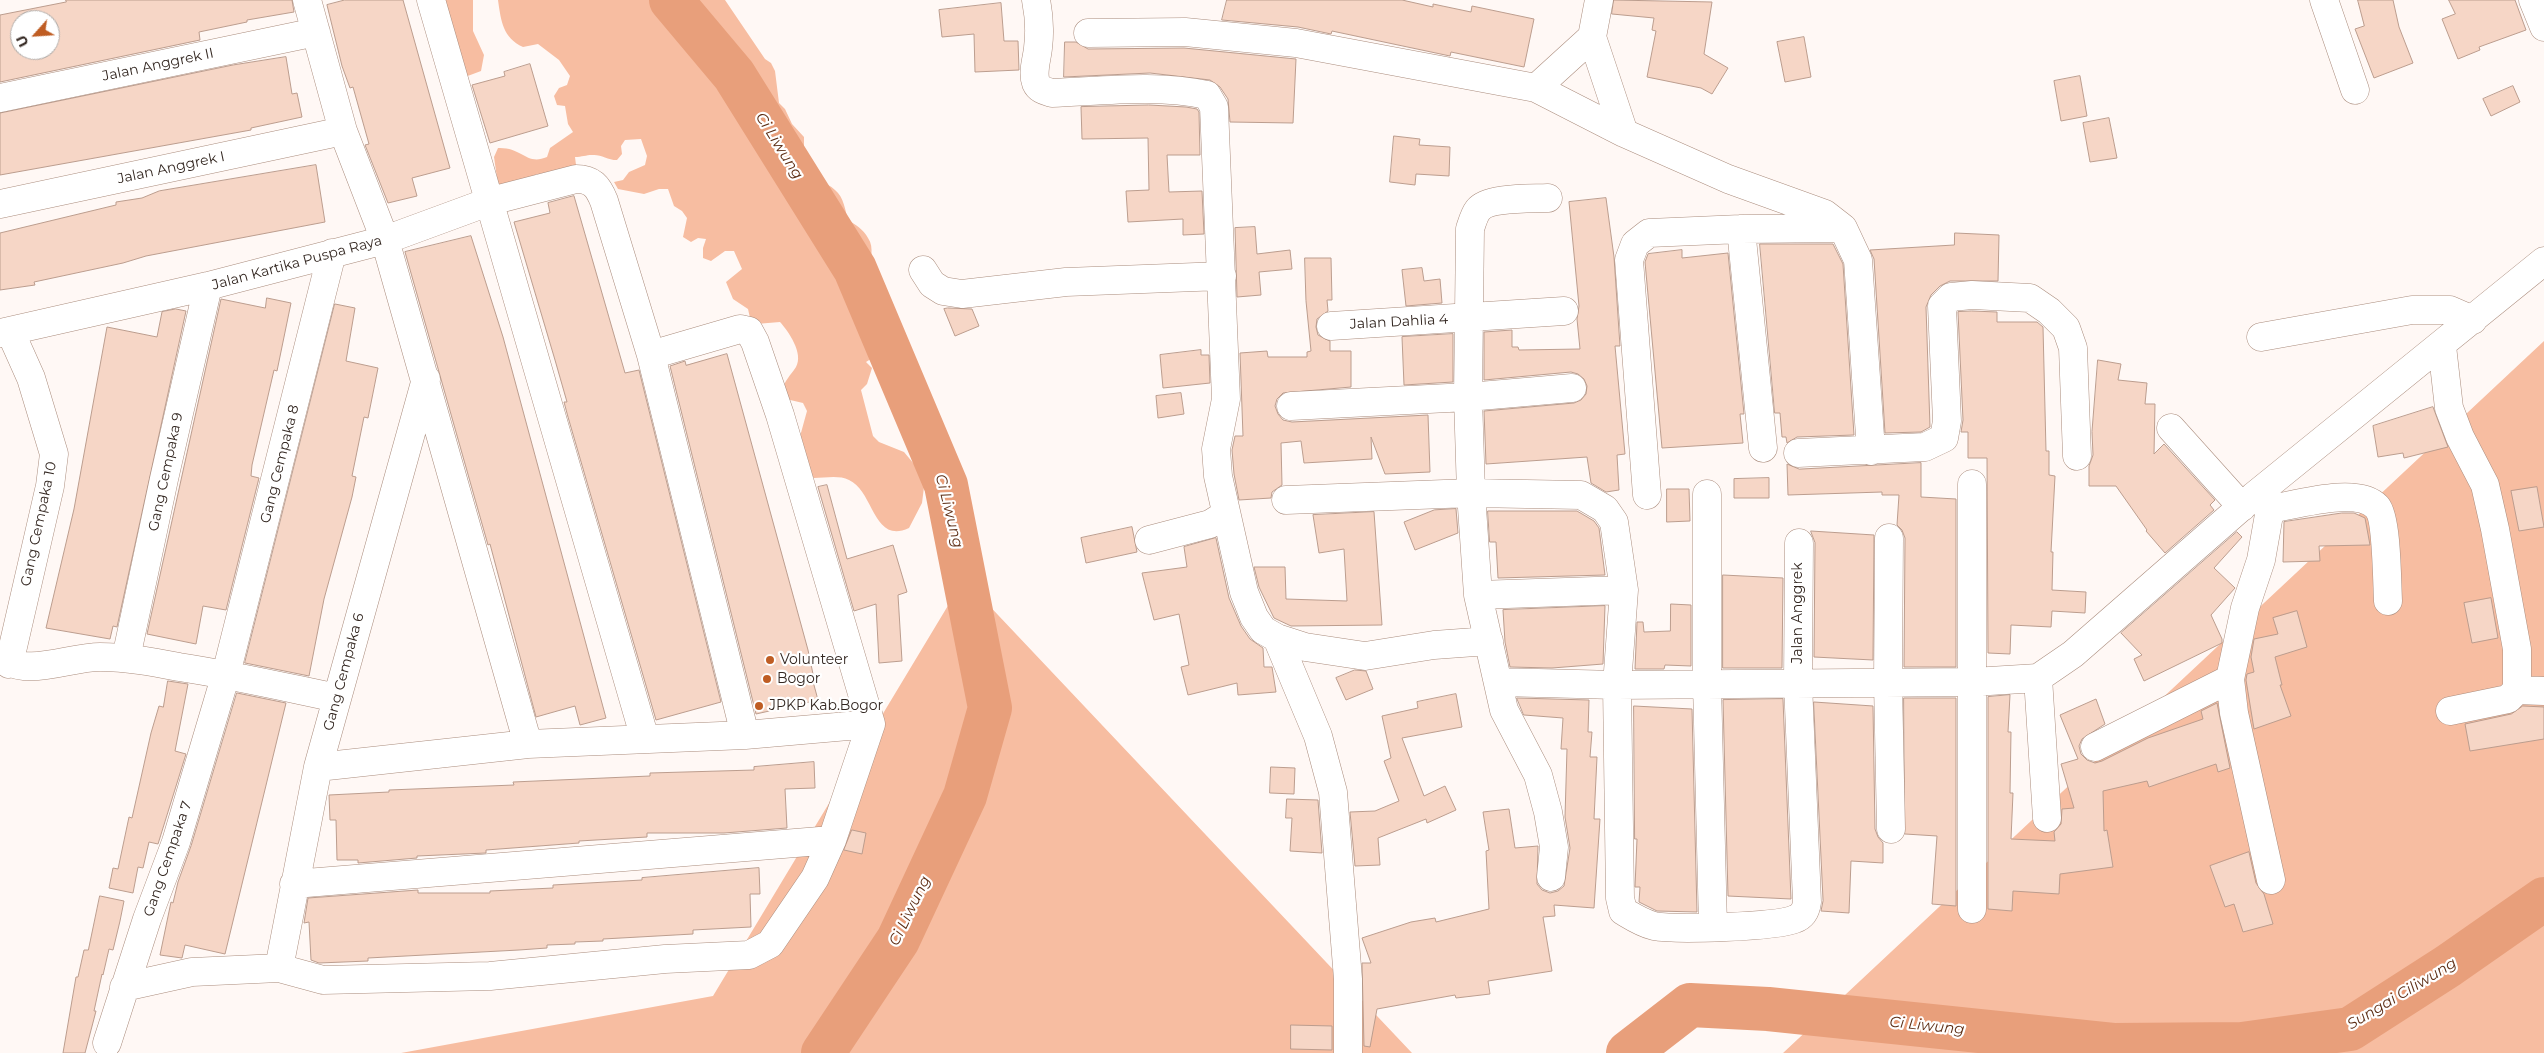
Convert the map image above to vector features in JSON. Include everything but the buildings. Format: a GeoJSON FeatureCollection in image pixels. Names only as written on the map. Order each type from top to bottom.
{"type":"FeatureCollection","features":[{"type":"Feature","properties":{"kind":"street"},"geometry":{"type":"LineString","coordinates":[[307,0],[343,131],[385,240],[426,379],[528,744]]}},
{"type":"Feature","properties":{"kind":"street"},"geometry":{"type":"LineString","coordinates":[[431,0],[491,201],[645,739]]}},
{"type":"Feature","properties":{"kind":"street"},"geometry":{"type":"LineString","coordinates":[[1036,0],[1038,46],[1034,72],[1036,84],[1042,90],[1052,93],[1155,89],[1206,95],[1214,107],[1226,399],[1216,449],[1218,476],[1244,592],[1254,617],[1263,630],[1277,638],[1305,647],[1365,656],[1434,645],[1489,641]]}},
{"type":"Feature","properties":{"kind":"street"},"geometry":{"type":"LineString","coordinates":[[1599,0],[1592,37],[1624,133]]}},
{"type":"Feature","properties":{"kind":"street"},"geometry":{"type":"LineString","coordinates":[[2324,0],[2355,90]]}},
{"type":"Feature","properties":{"kind":"street"},"geometry":{"type":"LineString","coordinates":[[2533,0],[2544,27]]}},
{"type":"Feature","properties":{"kind":"street","name":"Jalan Anggrek II"},"geometry":{"type":"LineString","coordinates":[[0,98],[316,32]]}},
{"type":"Feature","properties":{"kind":"street"},"geometry":{"type":"LineString","coordinates":[[1088,33],[1185,32],[1296,42],[1536,88],[1624,133],[1728,178],[1825,214],[1843,228],[1858,260],[1871,451]]}},
{"type":"Feature","properties":{"kind":"street"},"geometry":{"type":"LineString","coordinates":[[1536,88],[1592,37]]}},
{"type":"Feature","properties":{"kind":"street","name":"Jalan Anggrek I"},"geometry":{"type":"LineString","coordinates":[[0,204],[343,131]]}},
{"type":"Feature","properties":{"kind":"street","name":"Jalan Kartika Puspa Raya"},"geometry":{"type":"LineString","coordinates":[[5,332],[208,286],[385,240],[491,201],[576,178],[598,186],[650,355]]}},
{"type":"Feature","properties":{"kind":"street"},"geometry":{"type":"LineString","coordinates":[[1548,198],[1494,202],[1486,204],[1477,210],[1470,229],[1468,397],[1471,493],[1478,595],[1504,710],[1538,775],[1554,847],[1551,877]]}},
{"type":"Feature","properties":{"kind":"street"},"geometry":{"type":"LineString","coordinates":[[1647,495],[1629,260],[1635,244],[1649,233],[1741,229],[1843,228]]}},
{"type":"Feature","properties":{"kind":"street"},"geometry":{"type":"LineString","coordinates":[[1741,229],[1763,448]]}},
{"type":"Feature","properties":{"kind":"street","name":"Gang Cempaka 8"},"geometry":{"type":"LineString","coordinates":[[226,674],[332,253]]}},
{"type":"Feature","properties":{"kind":"street"},"geometry":{"type":"LineString","coordinates":[[1498,682],[1617,685],[1888,683],[1973,682],[2038,678],[2073,654],[2544,261]]}},
{"type":"Feature","properties":{"kind":"street"},"geometry":{"type":"LineString","coordinates":[[923,270],[932,284],[943,291],[962,294],[1066,282],[1222,276]]}},
{"type":"Feature","properties":{"kind":"street","name":"Gang Cempaka 9"},"geometry":{"type":"LineString","coordinates":[[126,658],[208,286]]}},
{"type":"Feature","properties":{"kind":"street"},"geometry":{"type":"LineString","coordinates":[[1798,453],[1925,447],[1944,438],[1947,421],[1942,306],[1951,297],[1972,295],[2030,298],[2049,310],[2066,328],[2073,348],[2078,456]]}},
{"type":"Feature","properties":{"kind":"street"},"geometry":{"type":"LineString","coordinates":[[2261,337],[2412,310],[2450,310],[2473,320]]}},
{"type":"Feature","properties":{"kind":"street","name":"Jalan Dahlia 4"},"geometry":{"type":"LineString","coordinates":[[1331,326],[1564,312]]}},
{"type":"Feature","properties":{"kind":"street"},"geometry":{"type":"LineString","coordinates":[[124,987],[192,972],[279,968],[323,980],[388,980],[490,976],[664,959],[749,954],[770,944],[816,878],[832,840],[870,724],[780,415],[755,342],[749,331],[740,329],[650,355],[745,735]]}},
{"type":"Feature","properties":{"kind":"street","name":"Gang Cempaka 10"},"geometry":{"type":"LineString","coordinates":[[4,661],[50,486],[54,454],[31,378],[5,332]]}},
{"type":"Feature","properties":{"kind":"street"},"geometry":{"type":"LineString","coordinates":[[2442,346],[2449,408],[2460,437],[2485,485],[2496,529],[2517,649],[2517,690],[2508,699],[2450,711]]}},
{"type":"Feature","properties":{"kind":"street","name":"Gang Cempaka 6"},"geometry":{"type":"LineString","coordinates":[[279,968],[318,767],[426,379]]}},
{"type":"Feature","properties":{"kind":"street"},"geometry":{"type":"LineString","coordinates":[[1291,406],[1468,397],[1572,388]]}},
{"type":"Feature","properties":{"kind":"street"},"geometry":{"type":"LineString","coordinates":[[2172,428],[2255,504],[2261,560],[2246,608],[2230,679],[2234,713],[2271,880]]}},
{"type":"Feature","properties":{"kind":"street"},"geometry":{"type":"LineString","coordinates":[[1972,484],[1972,909]]}},
{"type":"Feature","properties":{"kind":"street"},"geometry":{"type":"LineString","coordinates":[[1286,500],[1471,493],[1581,495],[1605,509],[1614,522],[1624,590],[1617,685],[1620,898],[1623,910],[1637,920],[1655,926],[1713,927],[1706,683],[1707,494]]}},
{"type":"Feature","properties":{"kind":"street"},"geometry":{"type":"LineString","coordinates":[[2255,504],[2348,496],[2367,500],[2377,507],[2384,528],[2388,601]]}},
{"type":"Feature","properties":{"kind":"street"},"geometry":{"type":"LineString","coordinates":[[1150,540],[1210,524],[1226,514]]}},
{"type":"Feature","properties":{"kind":"street"},"geometry":{"type":"LineString","coordinates":[[1889,538],[1888,683],[1891,829]]}},
{"type":"Feature","properties":{"kind":"street","name":"Jalan Anggrek"},"geometry":{"type":"LineString","coordinates":[[1713,927],[1784,922],[1797,918],[1806,911],[1798,683],[1799,543]]}},
{"type":"Feature","properties":{"kind":"street"},"geometry":{"type":"LineString","coordinates":[[1478,595],[1624,590]]}},
{"type":"Feature","properties":{"kind":"street"},"geometry":{"type":"LineString","coordinates":[[1277,638],[1318,736],[1333,792],[1348,979],[1348,1053]]}},
{"type":"Feature","properties":{"kind":"street"},"geometry":{"type":"LineString","coordinates":[[4,661],[34,667],[73,659],[126,658],[226,674],[336,698]]}},
{"type":"Feature","properties":{"kind":"street","name":"Gang Cempaka 7"},"geometry":{"type":"LineString","coordinates":[[107,1043],[124,987],[176,842],[226,674]]}},
{"type":"Feature","properties":{"kind":"street"},"geometry":{"type":"LineString","coordinates":[[2038,678],[2047,818]]}},
{"type":"Feature","properties":{"kind":"street"},"geometry":{"type":"LineString","coordinates":[[2095,747],[2230,679]]}},
{"type":"Feature","properties":{"kind":"street"},"geometry":{"type":"LineString","coordinates":[[2517,690],[2544,691]]}},
{"type":"Feature","properties":{"kind":"street"},"geometry":{"type":"LineString","coordinates":[[318,767],[528,744],[745,735],[870,724]]}},
{"type":"Feature","properties":{"kind":"street"},"geometry":{"type":"LineString","coordinates":[[294,884],[832,840]]}},
{"type":"Feature","properties":{"kind":"shaded area"},"geometry":{"type":"Polygon","coordinates":[[[423,0],[473,0],[473,31],[484,55],[481,71],[465,77],[423,0]]]}},
{"type":"Feature","properties":{"kind":"shaded area"},"geometry":{"type":"Polygon","coordinates":[[[498,0],[725,0],[775,71],[779,103],[785,109],[792,124],[804,137],[804,171],[838,193],[844,204],[848,220],[862,230],[870,242],[872,271],[879,290],[893,317],[896,335],[893,345],[866,362],[872,368],[867,384],[861,390],[873,436],[879,442],[904,452],[914,464],[924,487],[922,503],[909,528],[897,531],[888,529],[881,523],[857,486],[849,480],[832,477],[814,478],[802,466],[799,440],[807,411],[803,403],[786,399],[782,390],[796,367],[798,361],[797,349],[780,322],[756,324],[750,318],[748,309],[733,299],[726,282],[742,269],[734,251],[725,251],[711,261],[703,258],[703,248],[706,239],[698,238],[691,242],[683,237],[687,218],[682,211],[674,206],[668,189],[659,189],[644,194],[618,189],[614,182],[623,180],[629,172],[645,165],[647,156],[641,139],[625,140],[621,146],[622,154],[617,160],[595,155],[575,157],[577,173],[536,174],[533,182],[498,185],[494,157],[498,148],[506,148],[529,158],[540,159],[547,157],[550,148],[573,132],[568,124],[565,106],[557,105],[554,96],[559,88],[567,85],[570,76],[559,60],[538,44],[523,47],[511,39],[502,22],[498,0]]]}},
{"type":"Feature","properties":{"kind":"shaded area"},"geometry":{"type":"Polygon","coordinates":[[[2544,341],[2544,1053],[1783,1053],[2544,341]]]}},
{"type":"Feature","properties":{"kind":"shaded area"},"geometry":{"type":"Polygon","coordinates":[[[964,579],[1412,1053],[401,1053],[713,996],[964,579]]]}},
{"type":"Feature","properties":{"kind":"waterway","name":"Ci Liwung"},"geometry":{"type":"LineString","coordinates":[[671,0],[734,75],[855,269],[946,485],[990,708],[965,796],[898,940],[823,1053]]}},
{"type":"Feature","properties":{"kind":"waterway","name":"Ci Liwung"},"geometry":{"type":"LineString","coordinates":[[1628,1053],[1690,1005],[1768,1009],[2113,1045],[2242,1044],[2350,1029],[2448,966],[2544,899]]}},
{"type":"Feature","properties":{"kind":"place","name":"Volunteer"},"geometry":{"type":"Point","coordinates":[770,660]}},
{"type":"Feature","properties":{"kind":"place","name":"Bogor"},"geometry":{"type":"Point","coordinates":[767,679]}},
{"type":"Feature","properties":{"kind":"place","name":"JPKP Kab.Bogor"},"geometry":{"type":"Point","coordinates":[759,706]}},
{"type":"Feature","properties":{"kind":"water label","name":"Sungai Ciliwung"},"geometry":{"type":"Point","coordinates":[2402,994]}}]}
